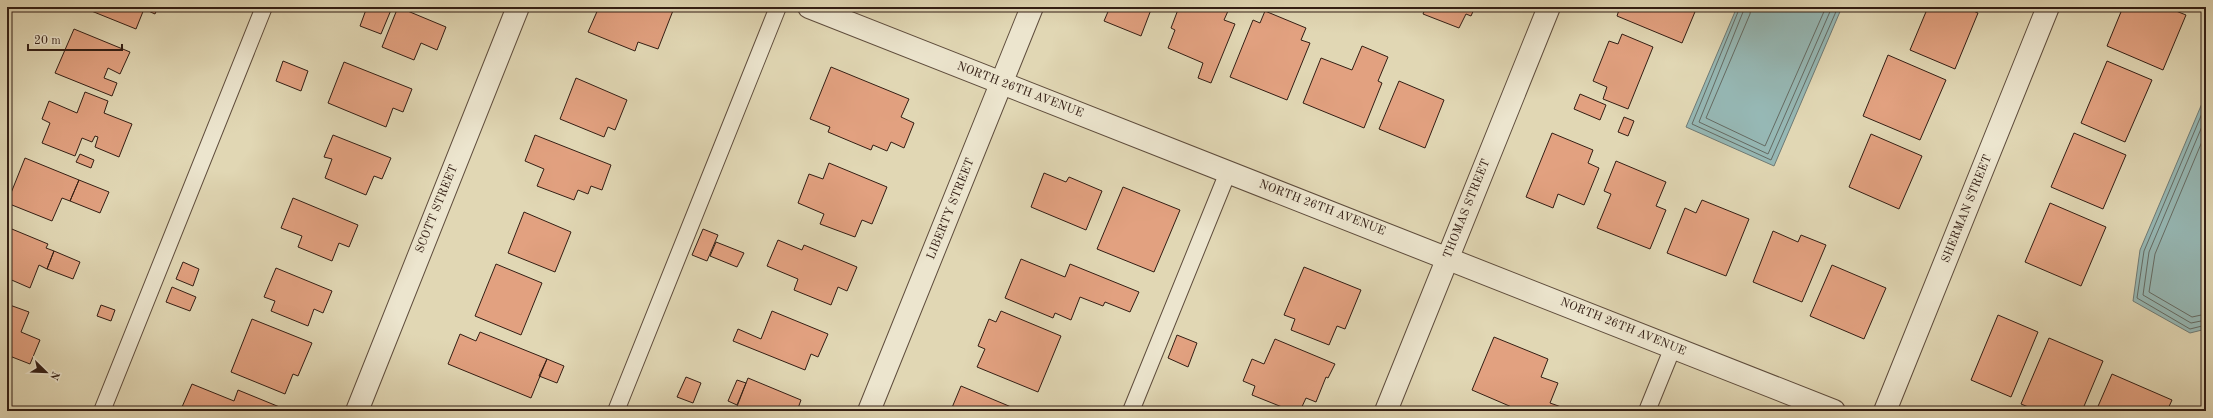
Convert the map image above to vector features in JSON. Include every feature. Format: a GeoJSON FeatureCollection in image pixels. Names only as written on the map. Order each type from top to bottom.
{"type":"FeatureCollection","features":[{"type":"Feature","properties":{"kind":"street","name":"SCOTT STREET"},"geometry":{"type":"LineString","coordinates":[[357,411],[518,7]]}},
{"type":"Feature","properties":{"kind":"street","name":"NORTH 26TH AVENUE"},"geometry":{"type":"LineString","coordinates":[[809,7],[1834,411]]}},
{"type":"Feature","properties":{"kind":"street","name":"LIBERTY STREET"},"geometry":{"type":"LineString","coordinates":[[869,411],[1032,7]]}},
{"type":"Feature","properties":{"kind":"street","name":"THOMAS STREET"},"geometry":{"type":"LineString","coordinates":[[1386,411],[1549,7]]}},
{"type":"Feature","properties":{"kind":"street","name":"SHERMAN STREET"},"geometry":{"type":"LineString","coordinates":[[1886,411],[2048,7]]}},
{"type":"Feature","properties":{"kind":"lane"},"geometry":{"type":"LineString","coordinates":[[102,411],[264,7]]}},
{"type":"Feature","properties":{"kind":"lane"},"geometry":{"type":"LineString","coordinates":[[616,411],[778,7]]}},
{"type":"Feature","properties":{"kind":"lane"},"geometry":{"type":"LineString","coordinates":[[1131,411],[1228,172]]}},
{"type":"Feature","properties":{"kind":"lane"},"geometry":{"type":"LineString","coordinates":[[1647,411],[1673,347]]}},
{"type":"Feature","properties":{"kind":"water"},"geometry":{"type":"Polygon","coordinates":[[[1737,7],[1842,7],[1774,166],[1686,127],[1737,7]]]}},
{"type":"Feature","properties":{"kind":"water"},"geometry":{"type":"Polygon","coordinates":[[[2206,94],[2206,329],[2190,333],[2133,301],[2140,250],[2206,94]]]}},
{"type":"Feature","properties":{"kind":"building"},"geometry":{"type":"Polygon","coordinates":[[[158,7],[155,14],[144,9],[136,29],[84,8],[158,7]]]}},
{"type":"Feature","properties":{"kind":"building"},"geometry":{"type":"Polygon","coordinates":[[[367,7],[385,7],[391,10],[381,34],[360,26],[367,7]]]}},
{"type":"Feature","properties":{"kind":"building"},"geometry":{"type":"Polygon","coordinates":[[[398,7],[446,27],[437,50],[421,43],[414,60],[382,47],[398,7]]]}},
{"type":"Feature","properties":{"kind":"building"},"geometry":{"type":"Polygon","coordinates":[[[599,7],[674,8],[658,49],[638,42],[635,51],[588,32],[599,7]]]}},
{"type":"Feature","properties":{"kind":"building"},"geometry":{"type":"Polygon","coordinates":[[[1110,7],[1152,7],[1141,36],[1104,21],[1110,7]]]}},
{"type":"Feature","properties":{"kind":"building"},"geometry":{"type":"Polygon","coordinates":[[[1179,7],[1218,7],[1228,11],[1224,20],[1235,24],[1211,83],[1198,78],[1203,63],[1168,48],[1175,30],[1171,28],[1179,7]]]}},
{"type":"Feature","properties":{"kind":"building"},"geometry":{"type":"Polygon","coordinates":[[[1426,7],[1475,7],[1471,16],[1466,14],[1459,28],[1423,14],[1426,7]]]}},
{"type":"Feature","properties":{"kind":"building"},"geometry":{"type":"Polygon","coordinates":[[[1620,7],[1697,7],[1682,43],[1617,16],[1620,7]]]}},
{"type":"Feature","properties":{"kind":"building"},"geometry":{"type":"Polygon","coordinates":[[[1928,7],[1964,7],[1978,13],[1955,69],[1910,50],[1928,7]]]}},
{"type":"Feature","properties":{"kind":"building"},"geometry":{"type":"Polygon","coordinates":[[[2123,7],[2166,7],[2186,15],[2163,70],[2107,46],[2123,7]]]}},
{"type":"Feature","properties":{"kind":"building"},"geometry":{"type":"Polygon","coordinates":[[[1265,11],[1306,28],[1301,40],[1310,43],[1287,100],[1230,77],[1253,20],[1260,23],[1265,11]]]}},
{"type":"Feature","properties":{"kind":"building"},"geometry":{"type":"Polygon","coordinates":[[[74,29],[130,52],[120,74],[108,68],[104,78],[117,83],[112,96],[55,73],[74,29]]]}},
{"type":"Feature","properties":{"kind":"building"},"geometry":{"type":"Polygon","coordinates":[[[1622,34],[1653,47],[1628,109],[1603,99],[1607,87],[1593,81],[1609,41],[1618,44],[1622,34]]]}},
{"type":"Feature","properties":{"kind":"building"},"geometry":{"type":"Polygon","coordinates":[[[1362,46],[1388,57],[1378,81],[1382,83],[1364,128],[1303,103],[1321,58],[1352,70],[1362,46]]]}},
{"type":"Feature","properties":{"kind":"building"},"geometry":{"type":"Polygon","coordinates":[[[1888,55],[1946,80],[1920,140],[1863,116],[1888,55]]]}},
{"type":"Feature","properties":{"kind":"building"},"geometry":{"type":"Polygon","coordinates":[[[283,61],[308,71],[301,91],[276,81],[283,61]]]}},
{"type":"Feature","properties":{"kind":"building"},"geometry":{"type":"Polygon","coordinates":[[[2107,61],[2152,80],[2125,142],[2081,123],[2107,61]]]}},
{"type":"Feature","properties":{"kind":"building"},"geometry":{"type":"Polygon","coordinates":[[[344,62],[412,89],[403,112],[393,108],[386,127],[328,103],[344,62]]]}},
{"type":"Feature","properties":{"kind":"building"},"geometry":{"type":"Polygon","coordinates":[[[831,67],[909,99],[901,117],[914,123],[904,148],[891,142],[887,151],[873,145],[871,150],[828,132],[830,127],[810,119],[831,67]]]}},
{"type":"Feature","properties":{"kind":"building"},"geometry":{"type":"Polygon","coordinates":[[[576,78],[627,100],[615,130],[608,127],[604,137],[560,119],[576,78]]]}},
{"type":"Feature","properties":{"kind":"building"},"geometry":{"type":"Polygon","coordinates":[[[1399,81],[1444,100],[1425,148],[1379,129],[1399,81]]]}},
{"type":"Feature","properties":{"kind":"building"},"geometry":{"type":"Polygon","coordinates":[[[85,92],[108,101],[104,113],[132,124],[119,157],[95,147],[98,137],[95,136],[92,142],[82,138],[75,156],[42,143],[50,123],[42,119],[49,101],[77,113],[85,92]]]}},
{"type":"Feature","properties":{"kind":"building"},"geometry":{"type":"Polygon","coordinates":[[[1580,94],[1606,105],[1600,120],[1574,109],[1580,94]]]}},
{"type":"Feature","properties":{"kind":"building"},"geometry":{"type":"Polygon","coordinates":[[[1624,117],[1634,121],[1628,136],[1618,132],[1624,117]]]}},
{"type":"Feature","properties":{"kind":"building"},"geometry":{"type":"Polygon","coordinates":[[[1552,133],[1593,150],[1588,163],[1599,168],[1584,205],[1558,194],[1553,208],[1526,197],[1552,133]]]}},
{"type":"Feature","properties":{"kind":"building"},"geometry":{"type":"Polygon","coordinates":[[[2074,133],[2126,155],[2103,209],[2051,187],[2074,133]]]}},
{"type":"Feature","properties":{"kind":"building"},"geometry":{"type":"Polygon","coordinates":[[[1871,134],[1922,156],[1899,209],[1849,187],[1871,134]]]}},
{"type":"Feature","properties":{"kind":"building"},"geometry":{"type":"Polygon","coordinates":[[[333,135],[391,158],[382,179],[374,176],[366,195],[325,178],[332,159],[324,157],[333,135]]]}},
{"type":"Feature","properties":{"kind":"building"},"geometry":{"type":"Polygon","coordinates":[[[535,135],[611,165],[602,190],[591,186],[588,194],[578,190],[574,200],[537,186],[544,169],[525,161],[535,135]]]}},
{"type":"Feature","properties":{"kind":"building"},"geometry":{"type":"Polygon","coordinates":[[[80,154],[94,160],[91,168],[76,162],[80,154]]]}},
{"type":"Feature","properties":{"kind":"building"},"geometry":{"type":"Polygon","coordinates":[[[25,158],[79,180],[70,201],[62,198],[52,221],[7,203],[25,158]]]}},
{"type":"Feature","properties":{"kind":"building"},"geometry":{"type":"Polygon","coordinates":[[[1616,161],[1666,182],[1656,206],[1666,210],[1650,249],[1597,228],[1611,194],[1604,191],[1616,161]]]}},
{"type":"Feature","properties":{"kind":"building"},"geometry":{"type":"Polygon","coordinates":[[[829,163],[887,187],[872,224],[862,220],[855,237],[820,224],[824,214],[798,203],[809,174],[823,179],[829,163]]]}},
{"type":"Feature","properties":{"kind":"building"},"geometry":{"type":"Polygon","coordinates":[[[1044,173],[1066,182],[1069,177],[1102,191],[1086,230],[1031,207],[1044,173]]]}},
{"type":"Feature","properties":{"kind":"building"},"geometry":{"type":"Polygon","coordinates":[[[79,180],[109,192],[100,213],[70,201],[79,180]]]}},
{"type":"Feature","properties":{"kind":"building"},"geometry":{"type":"Polygon","coordinates":[[[1123,187],[1180,210],[1154,272],[1097,249],[1123,187]]]}},
{"type":"Feature","properties":{"kind":"building"},"geometry":{"type":"Polygon","coordinates":[[[293,198],[358,225],[349,247],[339,243],[332,261],[298,247],[302,236],[281,228],[293,198]]]}},
{"type":"Feature","properties":{"kind":"building"},"geometry":{"type":"Polygon","coordinates":[[[1702,200],[1749,219],[1726,276],[1667,253],[1685,208],[1696,213],[1702,200]]]}},
{"type":"Feature","properties":{"kind":"building"},"geometry":{"type":"Polygon","coordinates":[[[2050,203],[2106,227],[2081,286],[2025,262],[2050,203]]]}},
{"type":"Feature","properties":{"kind":"building"},"geometry":{"type":"Polygon","coordinates":[[[524,212],[571,232],[555,272],[508,253],[524,212]]]}},
{"type":"Feature","properties":{"kind":"building"},"geometry":{"type":"Polygon","coordinates":[[[7,227],[48,244],[46,248],[54,251],[47,269],[39,265],[30,288],[7,278],[7,227]]]}},
{"type":"Feature","properties":{"kind":"building"},"geometry":{"type":"Polygon","coordinates":[[[703,229],[718,235],[707,261],[692,255],[703,229]]]}},
{"type":"Feature","properties":{"kind":"building"},"geometry":{"type":"Polygon","coordinates":[[[1773,231],[1798,242],[1801,235],[1826,245],[1802,302],[1753,282],[1773,231]]]}},
{"type":"Feature","properties":{"kind":"building"},"geometry":{"type":"Polygon","coordinates":[[[778,240],[802,250],[804,245],[857,267],[847,291],[838,287],[831,305],[794,290],[798,279],[767,266],[778,240]]]}},
{"type":"Feature","properties":{"kind":"building"},"geometry":{"type":"Polygon","coordinates":[[[716,242],[744,253],[737,267],[710,256],[716,242]]]}},
{"type":"Feature","properties":{"kind":"building"},"geometry":{"type":"Polygon","coordinates":[[[54,251],[80,262],[73,279],[47,269],[54,251]]]}},
{"type":"Feature","properties":{"kind":"building"},"geometry":{"type":"Polygon","coordinates":[[[1021,259],[1065,277],[1070,264],[1139,292],[1130,312],[1105,302],[1103,306],[1080,297],[1071,320],[1055,313],[1053,318],[1005,298],[1021,259]]]}},
{"type":"Feature","properties":{"kind":"building"},"geometry":{"type":"Polygon","coordinates":[[[183,262],[199,269],[193,286],[176,279],[183,262]]]}},
{"type":"Feature","properties":{"kind":"building"},"geometry":{"type":"Polygon","coordinates":[[[496,264],[542,283],[521,335],[475,316],[496,264]]]}},
{"type":"Feature","properties":{"kind":"building"},"geometry":{"type":"Polygon","coordinates":[[[1832,265],[1886,288],[1864,339],[1810,316],[1832,265]]]}},
{"type":"Feature","properties":{"kind":"building"},"geometry":{"type":"Polygon","coordinates":[[[1304,267],[1361,290],[1345,329],[1337,326],[1329,345],[1291,330],[1295,319],[1284,315],[1304,267]]]}},
{"type":"Feature","properties":{"kind":"building"},"geometry":{"type":"Polygon","coordinates":[[[276,268],[332,291],[323,313],[314,309],[308,326],[271,311],[275,301],[264,297],[276,268]]]}},
{"type":"Feature","properties":{"kind":"building"},"geometry":{"type":"Polygon","coordinates":[[[172,287],[196,297],[190,311],[166,302],[172,287]]]}},
{"type":"Feature","properties":{"kind":"building"},"geometry":{"type":"Polygon","coordinates":[[[7,304],[29,312],[21,332],[40,340],[30,364],[7,355],[7,304]]]}},
{"type":"Feature","properties":{"kind":"building"},"geometry":{"type":"Polygon","coordinates":[[[101,305],[115,310],[111,321],[97,316],[101,305]]]}},
{"type":"Feature","properties":{"kind":"building"},"geometry":{"type":"Polygon","coordinates":[[[772,311],[828,334],[818,357],[811,354],[805,370],[733,341],[738,329],[761,339],[772,311]]]}},
{"type":"Feature","properties":{"kind":"building"},"geometry":{"type":"Polygon","coordinates":[[[1001,311],[1061,336],[1038,392],[977,367],[985,349],[978,346],[989,319],[996,322],[1001,311]]]}},
{"type":"Feature","properties":{"kind":"building"},"geometry":{"type":"Polygon","coordinates":[[[1998,315],[2038,332],[2011,397],[1971,380],[1998,315]]]}},
{"type":"Feature","properties":{"kind":"building"},"geometry":{"type":"Polygon","coordinates":[[[252,319],[312,343],[298,376],[293,374],[285,394],[231,372],[252,319]]]}},
{"type":"Feature","properties":{"kind":"building"},"geometry":{"type":"Polygon","coordinates":[[[480,332],[547,359],[531,398],[448,364],[460,334],[476,341],[480,332]]]}},
{"type":"Feature","properties":{"kind":"building"},"geometry":{"type":"Polygon","coordinates":[[[1177,335],[1197,343],[1188,367],[1168,358],[1177,335]]]}},
{"type":"Feature","properties":{"kind":"building"},"geometry":{"type":"Polygon","coordinates":[[[1494,337],[1548,359],[1541,377],[1558,383],[1550,403],[1567,409],[1566,411],[1521,411],[1472,390],[1494,337]]]}},
{"type":"Feature","properties":{"kind":"building"},"geometry":{"type":"Polygon","coordinates":[[[2049,338],[2103,361],[2082,411],[2038,411],[2021,404],[2049,338]]]}},
{"type":"Feature","properties":{"kind":"building"},"geometry":{"type":"Polygon","coordinates":[[[1275,339],[1335,364],[1328,378],[1326,377],[1316,402],[1306,398],[1300,411],[1292,411],[1252,395],[1255,386],[1243,381],[1252,359],[1264,364],[1275,339]]]}},
{"type":"Feature","properties":{"kind":"building"},"geometry":{"type":"Polygon","coordinates":[[[547,359],[564,366],[557,383],[539,376],[547,359]]]}},
{"type":"Feature","properties":{"kind":"building"},"geometry":{"type":"Polygon","coordinates":[[[2112,374],[2172,400],[2167,411],[2096,411],[2112,374]]]}},
{"type":"Feature","properties":{"kind":"building"},"geometry":{"type":"Polygon","coordinates":[[[686,377],[701,383],[693,403],[677,397],[686,377]]]}},
{"type":"Feature","properties":{"kind":"building"},"geometry":{"type":"Polygon","coordinates":[[[748,378],[801,400],[797,411],[740,411],[736,409],[748,378]]]}},
{"type":"Feature","properties":{"kind":"building"},"geometry":{"type":"Polygon","coordinates":[[[737,380],[746,383],[737,405],[728,401],[737,380]]]}},
{"type":"Feature","properties":{"kind":"building"},"geometry":{"type":"Polygon","coordinates":[[[192,384],[234,401],[238,390],[282,408],[281,411],[192,411],[182,407],[192,384]]]}},
{"type":"Feature","properties":{"kind":"building"},"geometry":{"type":"Polygon","coordinates":[[[961,386],[1016,409],[1016,411],[951,410],[961,386]]]}}]}
